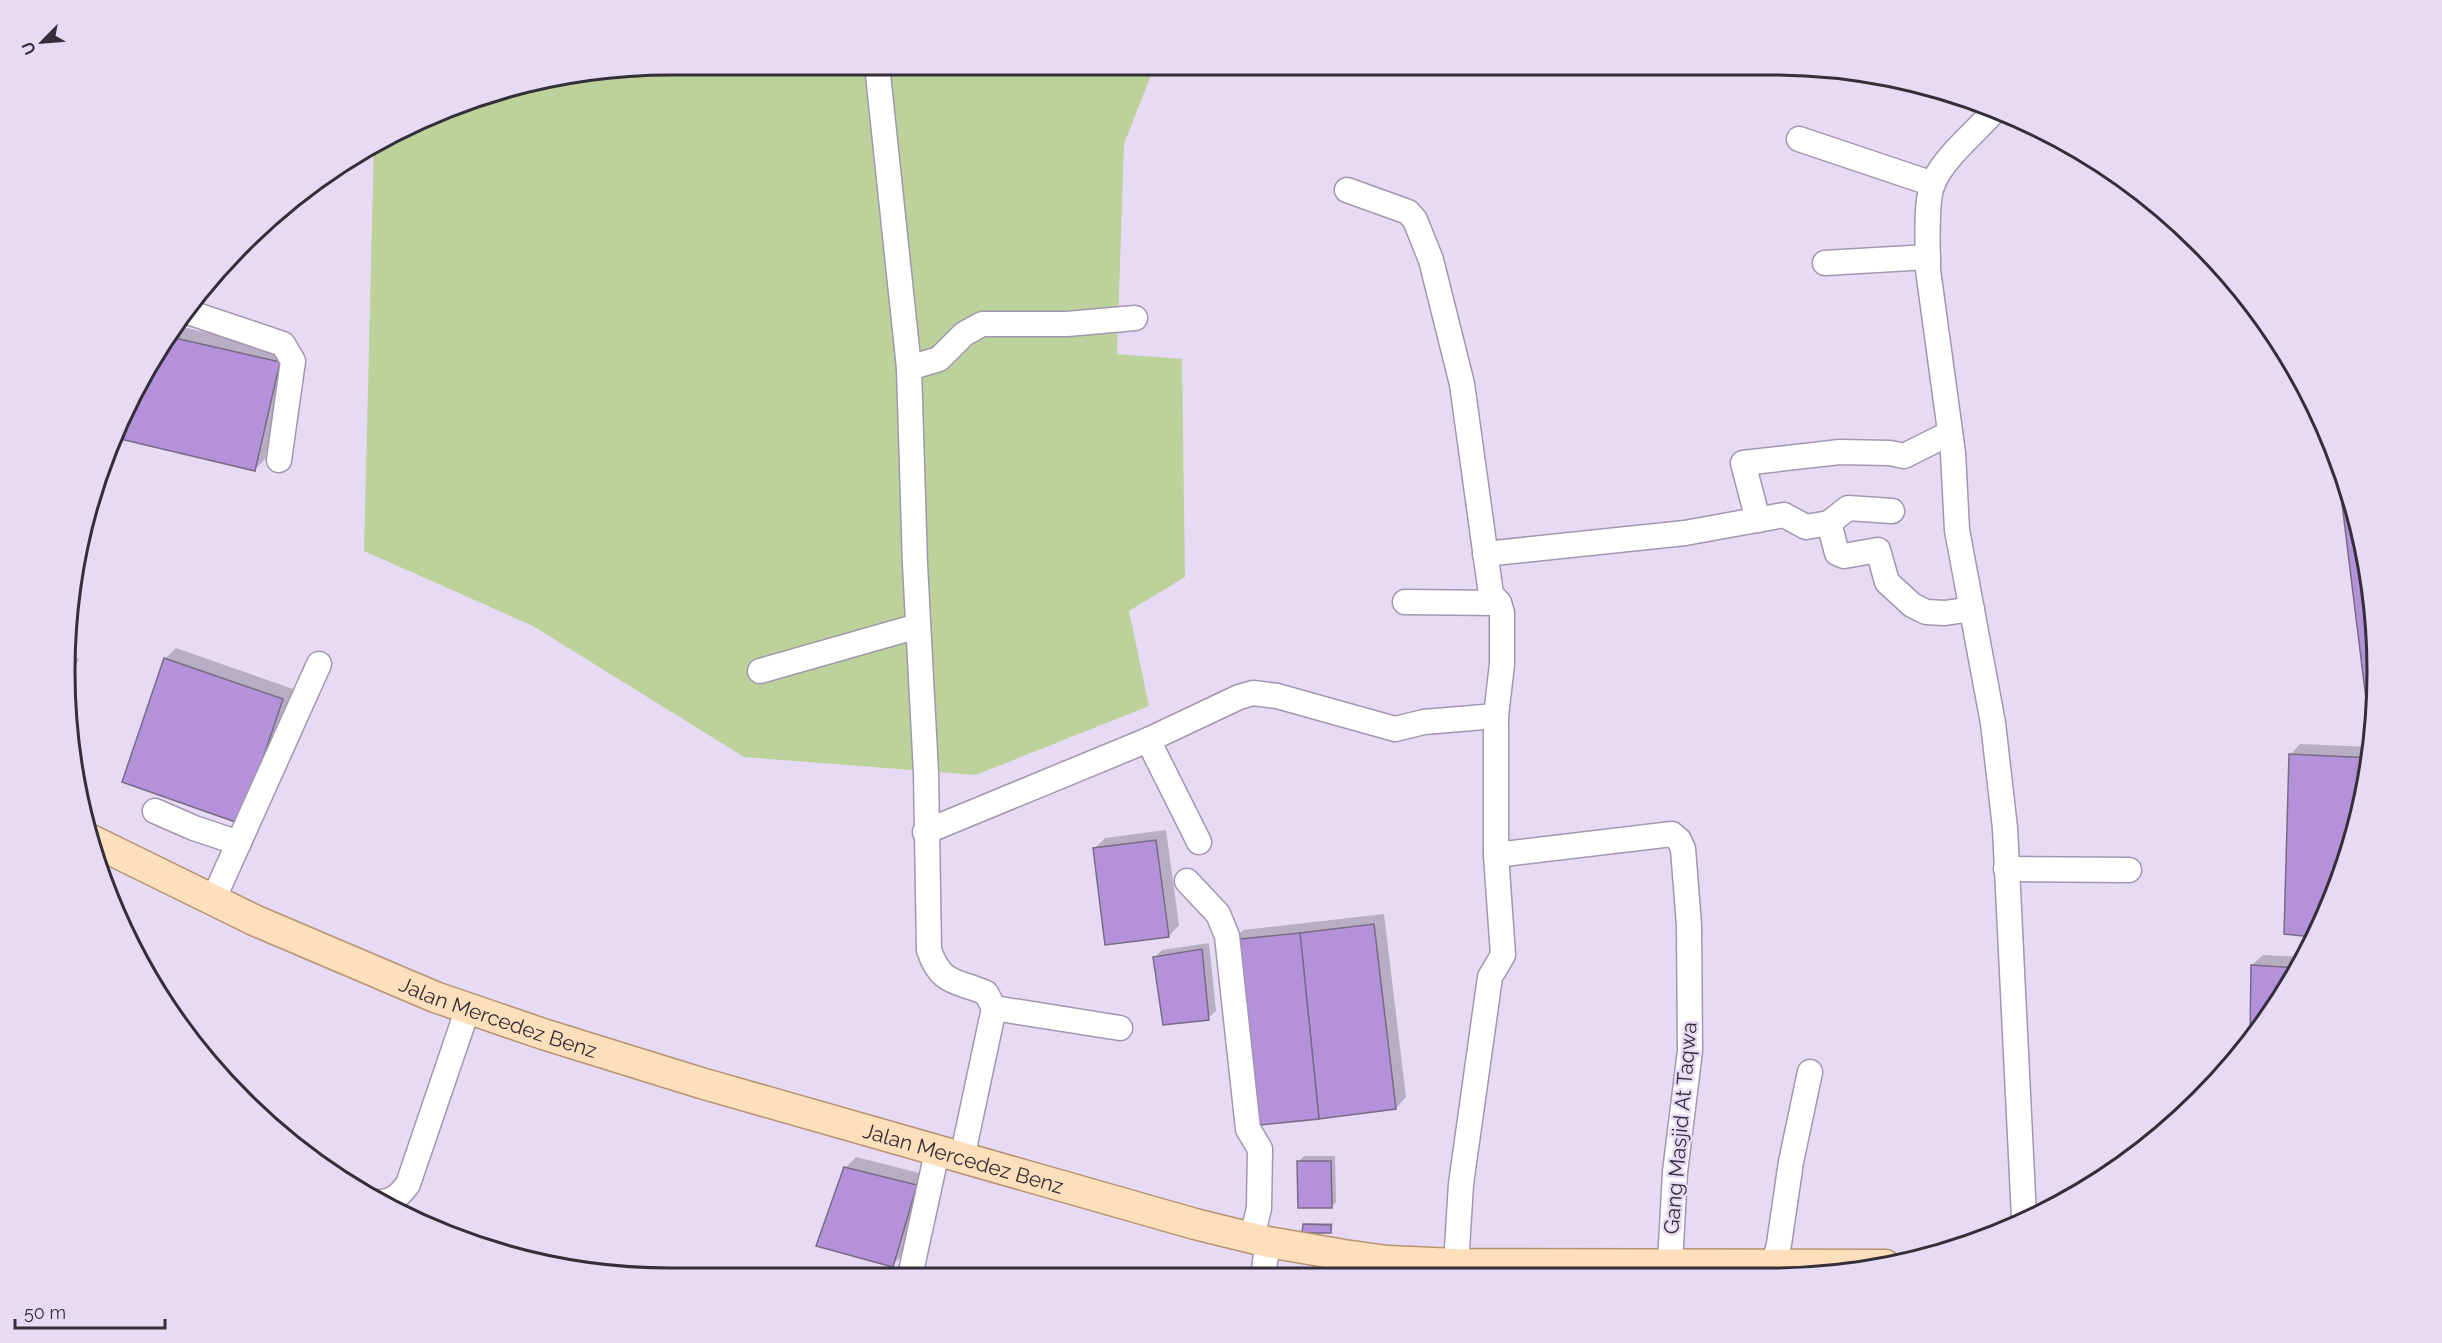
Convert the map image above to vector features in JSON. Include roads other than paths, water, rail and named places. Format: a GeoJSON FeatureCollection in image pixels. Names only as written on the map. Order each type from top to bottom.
{"type":"FeatureCollection","features":[{"type":"Feature","properties":{"kind":"main road","name":"Jalan Mercedez Benz"},"geometry":{"type":"LineString","coordinates":[[101,845],[254,920],[435,998],[701,1083],[1121,1204],[1260,1240],[1387,1261],[1456,1264],[1485,1268]]}},
{"type":"Feature","properties":{"kind":"main road","name":"Jalan Mercedez Benz"},"geometry":{"type":"LineString","coordinates":[[1611,1268],[1670,1264],[1837,1264]]}},
{"type":"Feature","properties":{"kind":"street"},"geometry":{"type":"LineString","coordinates":[[878,75],[909,368],[918,626],[926,773],[929,950],[934,965],[948,980],[986,993],[994,1008],[913,1268]]}},
{"type":"Feature","properties":{"kind":"street"},"geometry":{"type":"LineString","coordinates":[[1989,116],[1953,155],[1933,184],[1928,257],[1950,433],[1958,530],[1993,723],[2005,828],[2024,1211]]}},
{"type":"Feature","properties":{"kind":"street"},"geometry":{"type":"LineString","coordinates":[[1799,139],[1933,184]]}},
{"type":"Feature","properties":{"kind":"street"},"geometry":{"type":"LineString","coordinates":[[1347,190],[1408,212],[1415,220],[1422,236],[1439,288],[1462,384],[1492,598],[1499,603],[1502,613],[1502,664],[1496,716],[1496,855],[1503,955],[1490,976],[1461,1184],[1456,1264]]}},
{"type":"Feature","properties":{"kind":"street"},"geometry":{"type":"LineString","coordinates":[[1825,263],[1928,257]]}},
{"type":"Feature","properties":{"kind":"street"},"geometry":{"type":"LineString","coordinates":[[194,314],[283,344],[289,351],[293,361],[279,460]]}},
{"type":"Feature","properties":{"kind":"street"},"geometry":{"type":"LineString","coordinates":[[909,368],[939,359],[964,334],[982,324],[1067,324],[1135,318]]}},
{"type":"Feature","properties":{"kind":"street"},"geometry":{"type":"LineString","coordinates":[[1758,520],[1743,463],[1840,452],[1904,456],[1950,433]]}},
{"type":"Feature","properties":{"kind":"street"},"geometry":{"type":"LineString","coordinates":[[1485,554],[1684,533],[1784,516],[1806,527],[1829,523],[1848,508],[1892,511]]}},
{"type":"Feature","properties":{"kind":"street"},"geometry":{"type":"LineString","coordinates":[[1829,523],[1837,553],[1844,556],[1878,549],[1887,582],[1912,604],[1926,612],[1945,613],[1972,609]]}},
{"type":"Feature","properties":{"kind":"street"},"geometry":{"type":"LineString","coordinates":[[1405,602],[1499,603]]}},
{"type":"Feature","properties":{"kind":"street"},"geometry":{"type":"LineString","coordinates":[[760,670],[918,626]]}},
{"type":"Feature","properties":{"kind":"street"},"geometry":{"type":"LineString","coordinates":[[213,900],[320,664]]}},
{"type":"Feature","properties":{"kind":"street"},"geometry":{"type":"LineString","coordinates":[[926,832],[1148,740],[1253,693],[1296,700],[1383,728],[1395,729],[1424,722],[1496,716]]}},
{"type":"Feature","properties":{"kind":"street"},"geometry":{"type":"LineString","coordinates":[[1148,740],[1199,842]]}},
{"type":"Feature","properties":{"kind":"street"},"geometry":{"type":"LineString","coordinates":[[155,811],[194,828],[239,843]]}},
{"type":"Feature","properties":{"kind":"street","name":"Gang Masjid At Taqwa"},"geometry":{"type":"LineString","coordinates":[[1496,855],[1622,842],[1672,834],[1679,840],[1683,849],[1689,925],[1690,1051],[1675,1172],[1670,1264]]}},
{"type":"Feature","properties":{"kind":"street"},"geometry":{"type":"LineString","coordinates":[[2006,869],[2129,870]]}},
{"type":"Feature","properties":{"kind":"street"},"geometry":{"type":"LineString","coordinates":[[1187,881],[1218,914],[1227,936],[1248,1129],[1260,1149],[1259,1208],[1262,1268]]}},
{"type":"Feature","properties":{"kind":"street"},"geometry":{"type":"LineString","coordinates":[[393,1198],[399,1196],[408,1184],[468,1008]]}},
{"type":"Feature","properties":{"kind":"street"},"geometry":{"type":"LineString","coordinates":[[994,1008],[1120,1028]]}},
{"type":"Feature","properties":{"kind":"street"},"geometry":{"type":"LineString","coordinates":[[1774,1263],[1791,1162],[1810,1072]]}}]}
